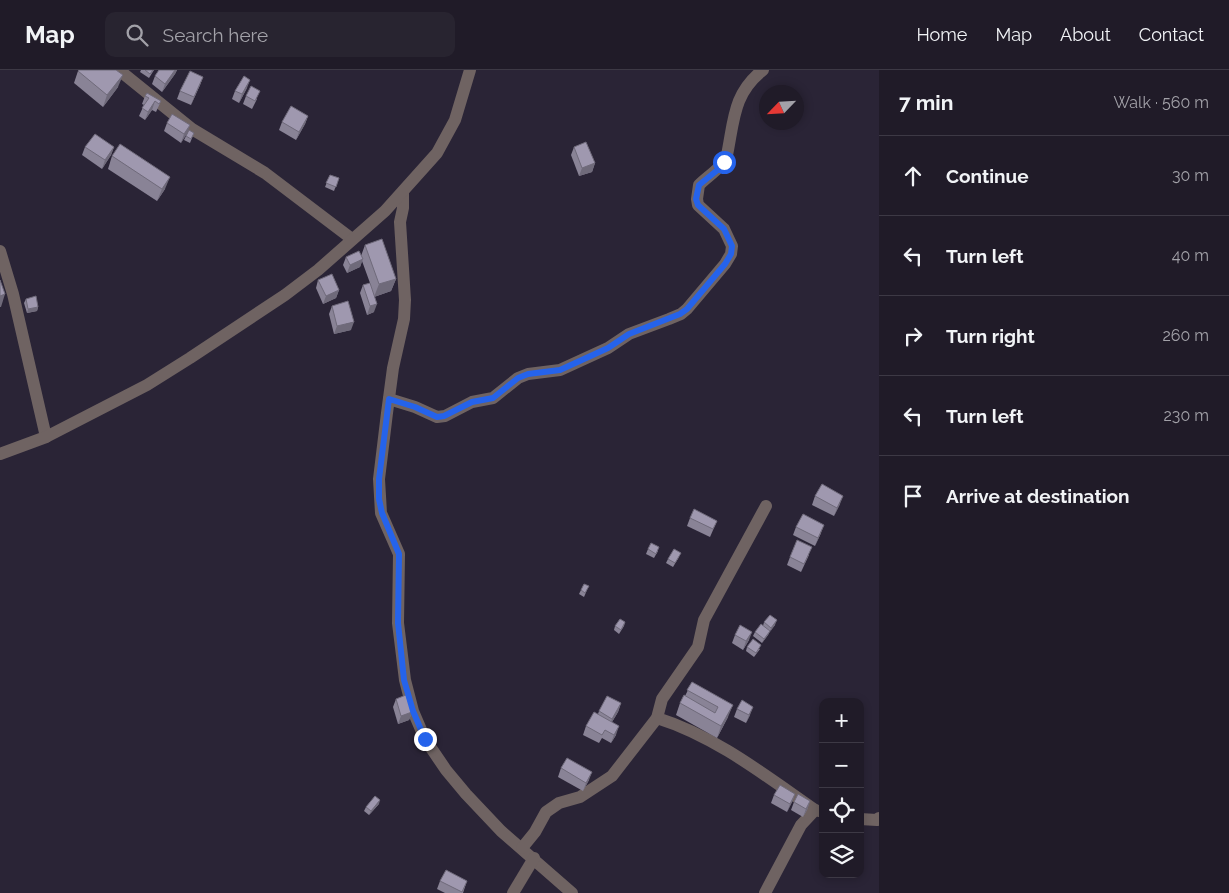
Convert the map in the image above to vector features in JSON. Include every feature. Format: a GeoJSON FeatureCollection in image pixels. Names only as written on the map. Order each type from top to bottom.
{"type":"FeatureCollection","features":[{"type":"Feature","properties":{"kind":"street"},"geometry":{"type":"LineString","coordinates":[[119,70],[192,129],[265,172],[352,240]]}},
{"type":"Feature","properties":{"kind":"street"},"geometry":{"type":"LineString","coordinates":[[0,454],[46,437],[104,409],[190,358],[285,295],[318,270],[404,192],[436,153],[455,120],[470,70]]}},
{"type":"Feature","properties":{"kind":"street"},"geometry":{"type":"LineString","coordinates":[[389,399],[415,407],[437,417],[444,416],[472,402],[493,398],[518,378],[528,374],[560,370],[608,348],[629,334],[669,319],[687,309],[725,264],[731,254],[732,246],[724,229],[698,205],[696,199],[699,185],[720,168],[724,162],[740,95],[747,85],[763,70]]}},
{"type":"Feature","properties":{"kind":"street"},"geometry":{"type":"LineString","coordinates":[[404,192],[400,222],[405,300],[404,319],[389,399],[379,479],[379,499],[382,513],[399,554],[398,623],[404,680],[413,711],[425,739],[446,770],[502,831],[572,893]]}},
{"type":"Feature","properties":{"kind":"street"},"geometry":{"type":"LineString","coordinates":[[385,210],[400,222]]}},
{"type":"Feature","properties":{"kind":"street"},"geometry":{"type":"LineString","coordinates":[[0,251],[13,294],[46,437]]}},
{"type":"Feature","properties":{"kind":"street"},"geometry":{"type":"LineString","coordinates":[[522,848],[546,812],[559,803],[580,797],[612,776],[657,718],[662,699],[698,647],[704,620],[766,506]]}},
{"type":"Feature","properties":{"kind":"street"},"geometry":{"type":"LineString","coordinates":[[657,718],[682,725],[819,811],[801,825],[765,893]]}},
{"type":"Feature","properties":{"kind":"street"},"geometry":{"type":"LineString","coordinates":[[864,819],[877,820],[879,818]]}},
{"type":"Feature","properties":{"kind":"street"},"geometry":{"type":"LineString","coordinates":[[513,893],[534,858]]}},
{"type":"Feature","properties":{"kind":"building"},"geometry":{"type":"Polygon","coordinates":[[[79,70],[116,70],[123,75],[107,95],[79,70]]]}},
{"type":"Feature","properties":{"kind":"building"},"geometry":{"type":"Polygon","coordinates":[[[145,70],[153,70],[150,74],[145,70]]]}},
{"type":"Feature","properties":{"kind":"building"},"geometry":{"type":"Polygon","coordinates":[[[159,70],[175,70],[165,84],[155,76],[159,70]]]}},
{"type":"Feature","properties":{"kind":"building"},"geometry":{"type":"Polygon","coordinates":[[[190,71],[203,77],[194,97],[180,91],[190,71]]]}},
{"type":"Feature","properties":{"kind":"building"},"geometry":{"type":"Polygon","coordinates":[[[244,76],[250,80],[242,94],[235,91],[244,76]]]}},
{"type":"Feature","properties":{"kind":"building"},"geometry":{"type":"Polygon","coordinates":[[[251,86],[260,91],[255,101],[246,96],[251,86]]]}},
{"type":"Feature","properties":{"kind":"building"},"geometry":{"type":"Polygon","coordinates":[[[147,93],[161,101],[159,104],[155,101],[148,112],[142,108],[149,98],[145,96],[147,93]]]}},
{"type":"Feature","properties":{"kind":"building"},"geometry":{"type":"Polygon","coordinates":[[[291,106],[308,116],[299,132],[282,122],[291,106]]]}},
{"type":"Feature","properties":{"kind":"building"},"geometry":{"type":"Polygon","coordinates":[[[172,114],[190,125],[184,134],[167,123],[172,114]]]}},
{"type":"Feature","properties":{"kind":"building"},"geometry":{"type":"Polygon","coordinates":[[[189,130],[194,133],[191,139],[186,136],[189,130]]]}},
{"type":"Feature","properties":{"kind":"building"},"geometry":{"type":"Polygon","coordinates":[[[95,134],[114,147],[105,160],[85,147],[95,134]]]}},
{"type":"Feature","properties":{"kind":"building"},"geometry":{"type":"Polygon","coordinates":[[[586,142],[595,163],[582,168],[574,147],[586,142]]]}},
{"type":"Feature","properties":{"kind":"building"},"geometry":{"type":"Polygon","coordinates":[[[120,144],[170,177],[162,189],[112,156],[120,144]]]}},
{"type":"Feature","properties":{"kind":"building"},"geometry":{"type":"Polygon","coordinates":[[[330,175],[339,178],[336,187],[326,183],[330,175]]]}},
{"type":"Feature","properties":{"kind":"building"},"geometry":{"type":"Polygon","coordinates":[[[382,239],[396,279],[379,284],[365,245],[382,239]]]}},
{"type":"Feature","properties":{"kind":"building"},"geometry":{"type":"Polygon","coordinates":[[[359,251],[363,259],[350,265],[346,257],[359,251]]]}},
{"type":"Feature","properties":{"kind":"building"},"geometry":{"type":"Polygon","coordinates":[[[332,274],[339,290],[326,296],[318,280],[332,274]]]}},
{"type":"Feature","properties":{"kind":"building"},"geometry":{"type":"Polygon","coordinates":[[[0,280],[5,294],[0,296],[0,280]]]}},
{"type":"Feature","properties":{"kind":"building"},"geometry":{"type":"Polygon","coordinates":[[[370,283],[377,304],[370,306],[363,285],[370,283]]]}},
{"type":"Feature","properties":{"kind":"building"},"geometry":{"type":"Polygon","coordinates":[[[36,296],[38,307],[28,309],[26,299],[36,296]]]}},
{"type":"Feature","properties":{"kind":"building"},"geometry":{"type":"Polygon","coordinates":[[[348,301],[354,322],[337,326],[332,306],[348,301]]]}},
{"type":"Feature","properties":{"kind":"building"},"geometry":{"type":"Polygon","coordinates":[[[822,484],[843,496],[837,508],[815,496],[822,484]]]}},
{"type":"Feature","properties":{"kind":"building"},"geometry":{"type":"Polygon","coordinates":[[[694,509],[717,521],[713,529],[690,518],[694,509]]]}},
{"type":"Feature","properties":{"kind":"building"},"geometry":{"type":"Polygon","coordinates":[[[803,514],[824,525],[818,538],[796,527],[803,514]]]}},
{"type":"Feature","properties":{"kind":"building"},"geometry":{"type":"Polygon","coordinates":[[[797,540],[812,547],[804,564],[790,557],[797,540]]]}},
{"type":"Feature","properties":{"kind":"building"},"geometry":{"type":"Polygon","coordinates":[[[651,543],[659,547],[656,554],[648,549],[651,543]]]}},
{"type":"Feature","properties":{"kind":"building"},"geometry":{"type":"Polygon","coordinates":[[[674,549],[681,553],[675,563],[668,559],[674,549]]]}},
{"type":"Feature","properties":{"kind":"building"},"geometry":{"type":"Polygon","coordinates":[[[584,584],[589,586],[585,593],[581,590],[584,584]]]}},
{"type":"Feature","properties":{"kind":"building"},"geometry":{"type":"Polygon","coordinates":[[[770,615],[777,620],[771,628],[764,622],[770,615]]]}},
{"type":"Feature","properties":{"kind":"building"},"geometry":{"type":"Polygon","coordinates":[[[620,619],[625,622],[621,630],[615,626],[620,619]]]}},
{"type":"Feature","properties":{"kind":"building"},"geometry":{"type":"Polygon","coordinates":[[[761,624],[770,631],[764,639],[755,632],[761,624]]]}},
{"type":"Feature","properties":{"kind":"building"},"geometry":{"type":"Polygon","coordinates":[[[740,625],[752,632],[746,641],[735,635],[740,625]]]}},
{"type":"Feature","properties":{"kind":"building"},"geometry":{"type":"Polygon","coordinates":[[[753,639],[761,645],[756,653],[747,647],[753,639]]]}},
{"type":"Feature","properties":{"kind":"building"},"geometry":{"type":"Polygon","coordinates":[[[692,682],[733,705],[721,726],[680,703],[684,695],[715,713],[718,707],[687,690],[692,682]]]}},
{"type":"Feature","properties":{"kind":"building"},"geometry":{"type":"Polygon","coordinates":[[[406,695],[412,712],[401,716],[396,699],[406,695]]]}},
{"type":"Feature","properties":{"kind":"building"},"geometry":{"type":"Polygon","coordinates":[[[607,696],[621,703],[612,719],[599,711],[607,696]]]}},
{"type":"Feature","properties":{"kind":"building"},"geometry":{"type":"Polygon","coordinates":[[[742,700],[753,707],[749,715],[737,709],[742,700]]]}},
{"type":"Feature","properties":{"kind":"building"},"geometry":{"type":"Polygon","coordinates":[[[594,712],[619,726],[614,735],[605,730],[602,735],[586,726],[594,712]]]}},
{"type":"Feature","properties":{"kind":"building"},"geometry":{"type":"Polygon","coordinates":[[[567,758],[592,772],[586,783],[561,768],[567,758]]]}},
{"type":"Feature","properties":{"kind":"building"},"geometry":{"type":"Polygon","coordinates":[[[780,785],[795,794],[790,804],[774,795],[780,785]]]}},
{"type":"Feature","properties":{"kind":"building"},"geometry":{"type":"Polygon","coordinates":[[[798,794],[810,801],[806,809],[794,802],[798,794]]]}},
{"type":"Feature","properties":{"kind":"building"},"geometry":{"type":"Polygon","coordinates":[[[375,796],[380,800],[371,811],[366,807],[375,796]]]}},
{"type":"Feature","properties":{"kind":"building"},"geometry":{"type":"Polygon","coordinates":[[[446,870],[467,881],[462,892],[440,881],[446,870]]]}},
{"type":"Feature","properties":{"kind":"route"},"geometry":{"type":"LineString","coordinates":[[425,739],[413,711],[404,680],[398,623],[399,554],[382,513],[379,499],[379,479],[389,399],[415,407],[427,414],[437,417],[444,416],[472,402],[493,398],[518,378],[528,374],[560,370],[608,348],[629,334],[680,314],[687,309],[725,264],[731,254],[732,246],[724,229],[702,211],[696,199],[699,185],[705,178],[720,168],[724,162]]}}]}
